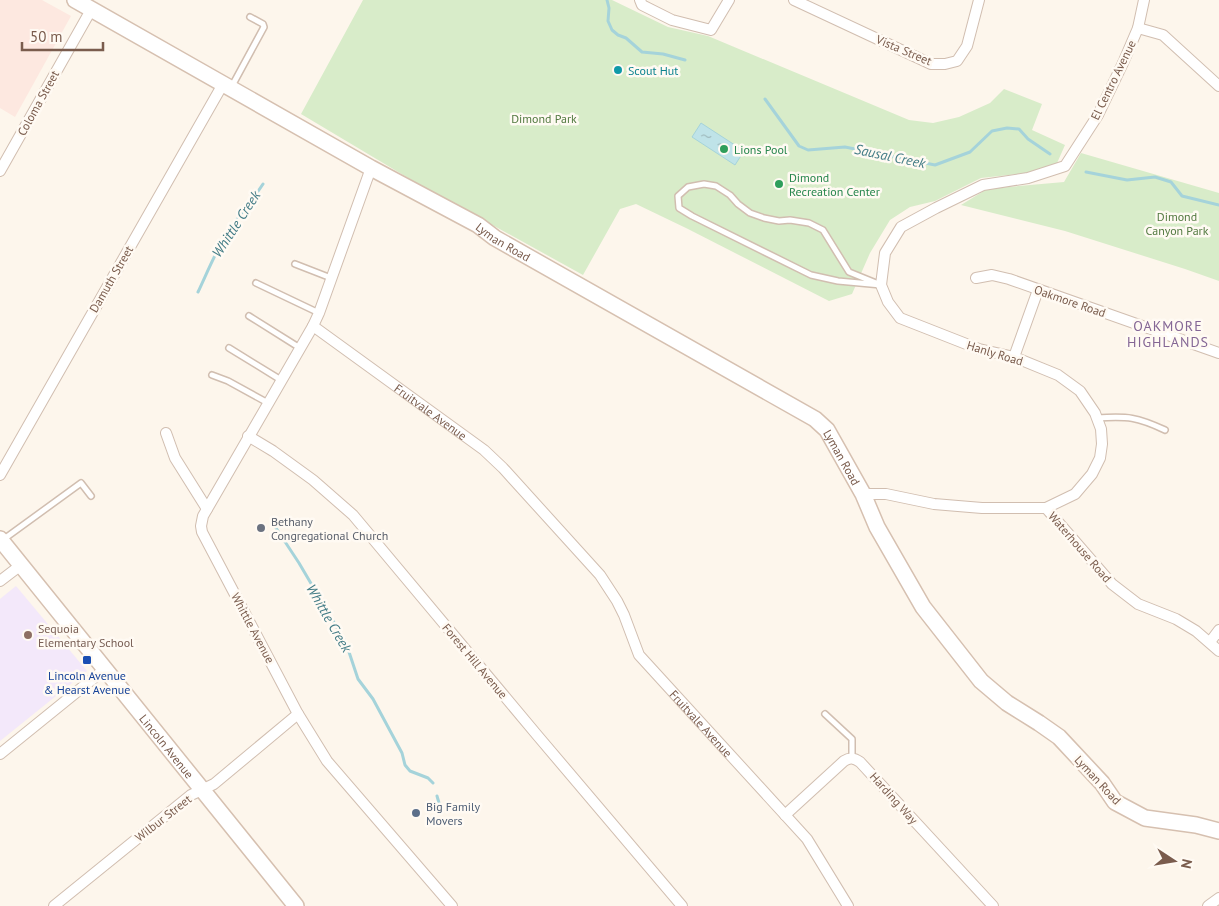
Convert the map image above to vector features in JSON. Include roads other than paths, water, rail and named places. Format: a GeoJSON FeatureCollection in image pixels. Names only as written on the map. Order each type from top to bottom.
{"type":"FeatureCollection","features":[{"type":"Feature","properties":{"kind":"street"},"geometry":{"type":"LineString","coordinates":[[74,0],[371,168],[313,326]]}},
{"type":"Feature","properties":{"kind":"street"},"geometry":{"type":"LineString","coordinates":[[640,0],[642,4],[672,20],[711,30],[729,0]]}},
{"type":"Feature","properties":{"kind":"street","name":"Vista Street"},"geometry":{"type":"LineString","coordinates":[[794,0],[931,64],[944,64],[958,60],[967,46],[979,0]]}},
{"type":"Feature","properties":{"kind":"street","name":"El Centro Avenue"},"geometry":{"type":"LineString","coordinates":[[881,285],[885,253],[901,226],[983,185],[1028,178],[1065,166],[1098,114],[1138,28],[1144,0]]}},
{"type":"Feature","properties":{"kind":"street","name":"Coloma Street"},"geometry":{"type":"LineString","coordinates":[[0,171],[91,10]]}},
{"type":"Feature","properties":{"kind":"street"},"geometry":{"type":"LineString","coordinates":[[1138,28],[1163,35],[1219,86]]}},
{"type":"Feature","properties":{"kind":"street","name":"Damuth Street"},"geometry":{"type":"LineString","coordinates":[[0,475],[227,86]]}},
{"type":"Feature","properties":{"kind":"street","name":"Lyman Road"},"geometry":{"type":"LineString","coordinates":[[371,168],[478,225],[495,238],[815,419],[827,430],[863,494],[877,526],[923,607],[981,681],[1008,704],[1059,737],[1102,782],[1115,802],[1145,818],[1196,825],[1219,831]]}},
{"type":"Feature","properties":{"kind":"street","name":"Oakmore Road"},"geometry":{"type":"LineString","coordinates":[[976,278],[992,275],[1009,279],[1219,353]]}},
{"type":"Feature","properties":{"kind":"street","name":"Hanly Road"},"geometry":{"type":"LineString","coordinates":[[881,285],[888,302],[900,318],[979,349],[1014,357],[1058,375],[1080,391],[1097,418],[1101,429],[1102,444],[1100,458],[1092,474],[1075,494],[1046,508]]}},
{"type":"Feature","properties":{"kind":"street"},"geometry":{"type":"LineString","coordinates":[[1014,357],[1038,290]]}},
{"type":"Feature","properties":{"kind":"street","name":"Whittle Avenue"},"geometry":{"type":"LineString","coordinates":[[313,326],[248,436],[208,509],[202,521],[202,532],[298,714],[327,761],[452,906]]}},
{"type":"Feature","properties":{"kind":"street","name":"Fruitvale Avenue"},"geometry":{"type":"LineString","coordinates":[[313,326],[484,450],[503,468],[609,587],[624,615],[638,655],[786,815],[812,846],[848,906]]}},
{"type":"Feature","properties":{"kind":"street"},"geometry":{"type":"LineString","coordinates":[[166,432],[174,458],[208,509]]}},
{"type":"Feature","properties":{"kind":"street","name":"Forest Hill Avenue"},"geometry":{"type":"LineString","coordinates":[[248,436],[314,480],[353,515],[682,906]]}},
{"type":"Feature","properties":{"kind":"street","name":"Waterhouse Road"},"geometry":{"type":"LineString","coordinates":[[863,494],[886,494],[934,504],[982,508],[1046,508],[1112,584],[1138,604],[1176,619],[1196,630],[1219,651]]}},
{"type":"Feature","properties":{"kind":"street","name":"Lincoln Avenue"},"geometry":{"type":"LineString","coordinates":[[1,540],[296,906]]}},
{"type":"Feature","properties":{"kind":"street"},"geometry":{"type":"LineString","coordinates":[[0,582],[21,565]]}},
{"type":"Feature","properties":{"kind":"street"},"geometry":{"type":"LineString","coordinates":[[1210,642],[1219,630]]}},
{"type":"Feature","properties":{"kind":"street"},"geometry":{"type":"LineString","coordinates":[[0,754],[105,669]]}},
{"type":"Feature","properties":{"kind":"street","name":"Wilbur Street"},"geometry":{"type":"LineString","coordinates":[[54,906],[191,795],[214,784],[298,714]]}},
{"type":"Feature","properties":{"kind":"street"},"geometry":{"type":"LineString","coordinates":[[786,815],[844,761],[852,758]]}},
{"type":"Feature","properties":{"kind":"street","name":"Harding Way"},"geometry":{"type":"LineString","coordinates":[[852,758],[860,762],[993,906]]}},
{"type":"Feature","properties":{"kind":"street"},"geometry":{"type":"LineString","coordinates":[[1208,906],[1219,898]]}},
{"type":"Feature","properties":{"kind":"lane"},"geometry":{"type":"LineString","coordinates":[[227,86],[264,28],[263,24],[250,17]]}},
{"type":"Feature","properties":{"kind":"lane"},"geometry":{"type":"LineString","coordinates":[[704,184],[716,186],[730,195],[750,213],[779,221],[790,220],[809,223],[823,230],[849,272],[881,285],[811,275],[692,216],[679,208],[678,196],[688,187],[704,184]]}},
{"type":"Feature","properties":{"kind":"lane"},"geometry":{"type":"LineString","coordinates":[[296,264],[331,278]]}},
{"type":"Feature","properties":{"kind":"lane"},"geometry":{"type":"LineString","coordinates":[[256,283],[309,310],[319,313]]}},
{"type":"Feature","properties":{"kind":"lane"},"geometry":{"type":"LineString","coordinates":[[249,316],[300,348]]}},
{"type":"Feature","properties":{"kind":"lane"},"geometry":{"type":"LineString","coordinates":[[229,348],[281,380]]}},
{"type":"Feature","properties":{"kind":"lane"},"geometry":{"type":"LineString","coordinates":[[212,375],[228,380],[268,403]]}},
{"type":"Feature","properties":{"kind":"lane"},"geometry":{"type":"LineString","coordinates":[[1097,418],[1121,416],[1141,419],[1166,430]]}},
{"type":"Feature","properties":{"kind":"lane"},"geometry":{"type":"LineString","coordinates":[[1,540],[81,483],[92,496]]}},
{"type":"Feature","properties":{"kind":"lane"},"geometry":{"type":"LineString","coordinates":[[825,714],[852,739],[852,758]]}},
{"type":"Feature","properties":{"kind":"water"},"geometry":{"type":"Polygon","coordinates":[[[701,123],[744,151],[735,165],[692,137],[701,123]]]}},
{"type":"Feature","properties":{"kind":"waterway","name":"Sausal Creek"},"geometry":{"type":"LineString","coordinates":[[607,0],[609,8],[608,21],[612,30],[618,35],[626,38],[642,52],[663,54],[685,60]]}},
{"type":"Feature","properties":{"kind":"waterway","name":"Sausal Creek"},"geometry":{"type":"LineString","coordinates":[[765,99],[799,146],[808,150],[845,147],[935,165],[970,152],[992,131],[1007,128],[1019,129],[1028,139],[1050,154]]}},
{"type":"Feature","properties":{"kind":"waterway","name":"Sausal Creek"},"geometry":{"type":"LineString","coordinates":[[1086,172],[1127,180],[1155,177],[1171,182],[1182,196],[1219,205]]}},
{"type":"Feature","properties":{"kind":"waterway","name":"Whittle Creek"},"geometry":{"type":"LineString","coordinates":[[198,292],[222,242],[263,184]]}},
{"type":"Feature","properties":{"kind":"waterway","name":"Whittle Creek"},"geometry":{"type":"LineString","coordinates":[[272,522],[299,563],[346,643],[358,679],[373,699],[402,753],[405,765],[410,771],[428,778],[433,783]]}},
{"type":"Feature","properties":{"kind":"waterway","name":"Whittle Creek"},"geometry":{"type":"LineString","coordinates":[[437,796],[439,803]]}},
{"type":"Feature","properties":{"kind":"place","name":"Scout Hut"},"geometry":{"type":"Point","coordinates":[618,70]}},
{"type":"Feature","properties":{"kind":"place","name":"Lions Pool"},"geometry":{"type":"Point","coordinates":[724,149]}},
{"type":"Feature","properties":{"kind":"place","name":"Dimond Recreation Center"},"geometry":{"type":"Point","coordinates":[779,184]}},
{"type":"Feature","properties":{"kind":"place","name":"Bethany Congregational Church"},"geometry":{"type":"Point","coordinates":[261,528]}},
{"type":"Feature","properties":{"kind":"place","name":"Sequoia Elementary School"},"geometry":{"type":"Point","coordinates":[28,635]}},
{"type":"Feature","properties":{"kind":"place","name":"Lincoln Avenue & Hearst Avenue"},"geometry":{"type":"Point","coordinates":[87,660]}},
{"type":"Feature","properties":{"kind":"place","name":"Big Family Movers"},"geometry":{"type":"Point","coordinates":[416,813]}},
{"type":"Feature","properties":{"kind":"district","name":"OAKMORE HIGHLANDS"},"geometry":{"type":"Point","coordinates":[1168,334]}},
{"type":"Feature","properties":{"kind":"park label","name":"Dimond Park"},"geometry":{"type":"Point","coordinates":[544,118]}},
{"type":"Feature","properties":{"kind":"park label","name":"Dimond Canyon Park"},"geometry":{"type":"Point","coordinates":[1177,223]}}]}
